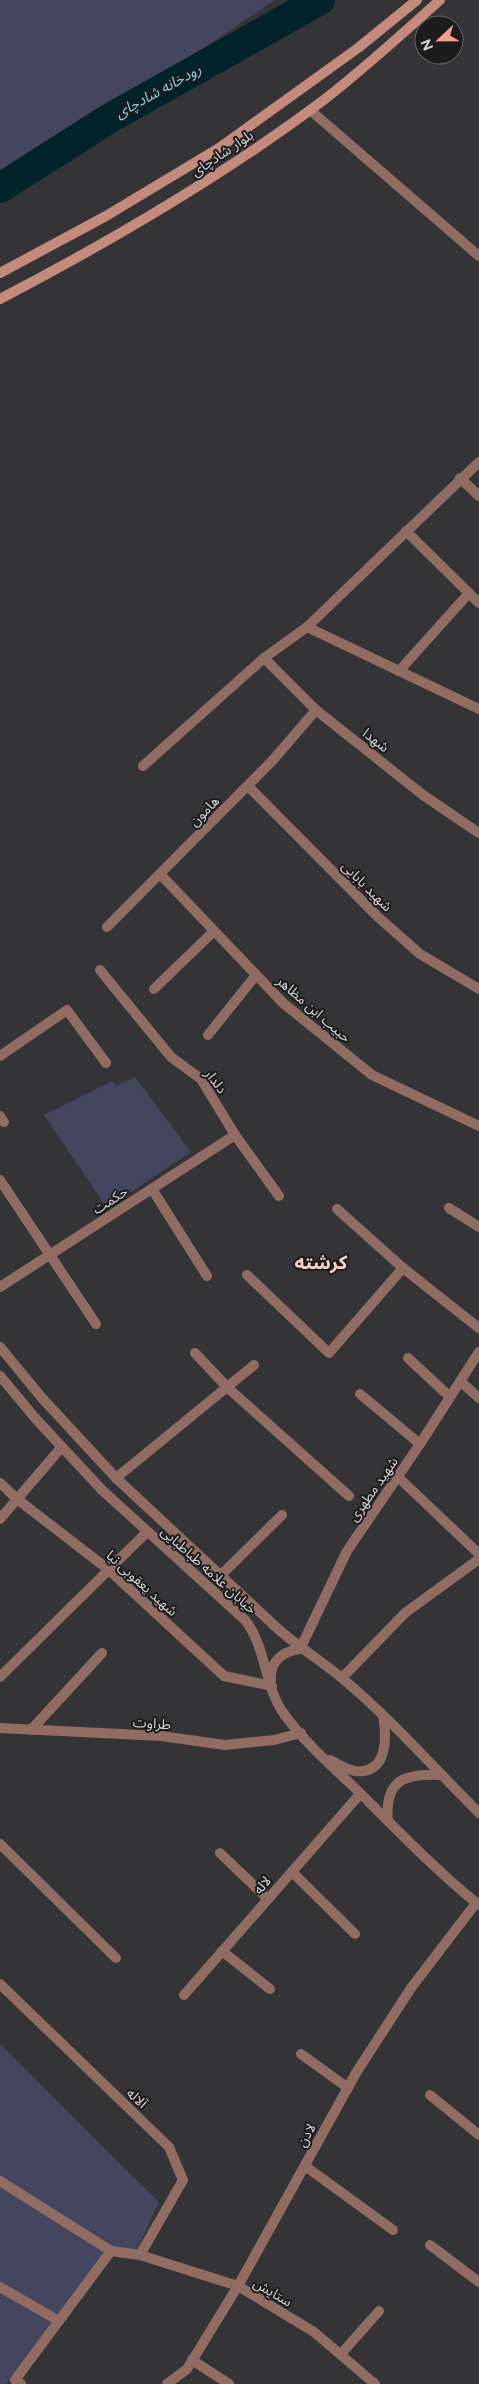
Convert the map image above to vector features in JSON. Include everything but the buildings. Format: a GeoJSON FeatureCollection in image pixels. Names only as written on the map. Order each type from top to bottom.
{"type":"FeatureCollection","features":[{"type":"Feature","properties":{"kind":"main road","name":"بلوار شادچای"},"geometry":{"type":"LineString","coordinates":[[0,273],[106,216],[219,148],[358,48],[417,0]]}},
{"type":"Feature","properties":{"kind":"main road","name":"بلوار شادچای"},"geometry":{"type":"LineString","coordinates":[[0,299],[91,251],[205,182],[310,110],[377,58],[440,0]]}},
{"type":"Feature","properties":{"kind":"street"},"geometry":{"type":"LineString","coordinates":[[310,110],[479,256]]}},
{"type":"Feature","properties":{"kind":"street"},"geometry":{"type":"LineString","coordinates":[[143,766],[264,658],[307,627],[460,478],[479,462]]}},
{"type":"Feature","properties":{"kind":"street"},"geometry":{"type":"LineString","coordinates":[[460,478],[479,496]]}},
{"type":"Feature","properties":{"kind":"street"},"geometry":{"type":"LineString","coordinates":[[406,531],[479,602]]}},
{"type":"Feature","properties":{"kind":"street"},"geometry":{"type":"LineString","coordinates":[[399,671],[469,593]]}},
{"type":"Feature","properties":{"kind":"street"},"geometry":{"type":"LineString","coordinates":[[307,627],[479,709]]}},
{"type":"Feature","properties":{"kind":"street","name":"شهدا"},"geometry":{"type":"LineString","coordinates":[[264,658],[316,710],[423,794],[479,834]]}},
{"type":"Feature","properties":{"kind":"street","name":"هامون"},"geometry":{"type":"LineString","coordinates":[[107,927],[248,786],[316,710]]}},
{"type":"Feature","properties":{"kind":"street","name":"شهید بابایی"},"geometry":{"type":"LineString","coordinates":[[248,786],[392,930],[420,954],[479,988]]}},
{"type":"Feature","properties":{"kind":"street","name":"حبیب ابن مظاهر"},"geometry":{"type":"LineString","coordinates":[[160,874],[283,1003],[372,1075],[479,1126]]}},
{"type":"Feature","properties":{"kind":"street"},"geometry":{"type":"LineString","coordinates":[[154,989],[214,931]]}},
{"type":"Feature","properties":{"kind":"street","name":"دلدار"},"geometry":{"type":"LineString","coordinates":[[100,970],[171,1057],[201,1079],[235,1134],[279,1196]]}},
{"type":"Feature","properties":{"kind":"street"},"geometry":{"type":"LineString","coordinates":[[208,1035],[256,975]]}},
{"type":"Feature","properties":{"kind":"street"},"geometry":{"type":"LineString","coordinates":[[0,1056],[67,1010],[106,1063]]}},
{"type":"Feature","properties":{"kind":"street","name":"حکمت"},"geometry":{"type":"LineString","coordinates":[[0,1288],[235,1134]]}},
{"type":"Feature","properties":{"kind":"street"},"geometry":{"type":"LineString","coordinates":[[0,1180],[96,1324]]}},
{"type":"Feature","properties":{"kind":"street"},"geometry":{"type":"LineString","coordinates":[[152,1188],[207,1276]]}},
{"type":"Feature","properties":{"kind":"street"},"geometry":{"type":"LineString","coordinates":[[449,1208],[479,1227]]}},
{"type":"Feature","properties":{"kind":"street"},"geometry":{"type":"LineString","coordinates":[[337,1209],[402,1268],[479,1328]]}},
{"type":"Feature","properties":{"kind":"street"},"geometry":{"type":"LineString","coordinates":[[247,1275],[329,1353],[402,1268]]}},
{"type":"Feature","properties":{"kind":"street","name":"خیابان علامه طباطبایی"},"geometry":{"type":"LineString","coordinates":[[0,1346],[75,1436],[116,1478],[300,1648],[342,1678],[383,1715],[479,1813]]}},
{"type":"Feature","properties":{"kind":"street","name":"شهید مطهری"},"geometry":{"type":"LineString","coordinates":[[300,1648],[347,1551],[420,1444],[479,1352]]}},
{"type":"Feature","properties":{"kind":"street"},"geometry":{"type":"LineString","coordinates":[[195,1353],[228,1388],[349,1496]]}},
{"type":"Feature","properties":{"kind":"street"},"geometry":{"type":"LineString","coordinates":[[408,1358],[450,1396]]}},
{"type":"Feature","properties":{"kind":"street"},"geometry":{"type":"LineString","coordinates":[[102,1490],[254,1366]]}},
{"type":"Feature","properties":{"kind":"street","name":"خیابان علامه طباطبایی"},"geometry":{"type":"LineString","coordinates":[[0,1376],[61,1448],[102,1490],[245,1620],[258,1641],[272,1686],[283,1713],[360,1794],[477,1904]]}},
{"type":"Feature","properties":{"kind":"street"},"geometry":{"type":"LineString","coordinates":[[460,1381],[479,1398]]}},
{"type":"Feature","properties":{"kind":"street"},"geometry":{"type":"LineString","coordinates":[[360,1394],[420,1444]]}},
{"type":"Feature","properties":{"kind":"street"},"geometry":{"type":"LineString","coordinates":[[0,1520],[61,1448],[75,1436]]}},
{"type":"Feature","properties":{"kind":"street"},"geometry":{"type":"LineString","coordinates":[[398,1477],[479,1554]]}},
{"type":"Feature","properties":{"kind":"street","name":"شهید یعقوبی نیا"},"geometry":{"type":"LineString","coordinates":[[0,1483],[17,1499],[108,1570],[224,1676],[272,1686]]}},
{"type":"Feature","properties":{"kind":"street"},"geometry":{"type":"LineString","coordinates":[[220,1576],[282,1515]]}},
{"type":"Feature","properties":{"kind":"street"},"geometry":{"type":"LineString","coordinates":[[0,1677],[160,1520]]}},
{"type":"Feature","properties":{"kind":"street"},"geometry":{"type":"LineString","coordinates":[[342,1678],[405,1613],[479,1559]]}},
{"type":"Feature","properties":{"kind":"street"},"geometry":{"type":"LineString","coordinates":[[272,1686],[271,1675],[273,1665],[280,1656],[290,1650],[300,1648]]}},
{"type":"Feature","properties":{"kind":"street"},"geometry":{"type":"LineString","coordinates":[[31,1730],[102,1653]]}},
{"type":"Feature","properties":{"kind":"street"},"geometry":{"type":"LineString","coordinates":[[322,1756],[354,1771],[367,1771],[374,1766],[384,1753],[386,1732],[383,1715]]}},
{"type":"Feature","properties":{"kind":"street","name":"طراوت"},"geometry":{"type":"LineString","coordinates":[[0,1728],[161,1736],[225,1745],[274,1740],[301,1733]]}},
{"type":"Feature","properties":{"kind":"street"},"geometry":{"type":"LineString","coordinates":[[388,1821],[386,1806],[388,1796],[400,1780],[416,1775],[442,1776]]}},
{"type":"Feature","properties":{"kind":"street","name":"لاله"},"geometry":{"type":"LineString","coordinates":[[184,1995],[360,1794]]}},
{"type":"Feature","properties":{"kind":"street"},"geometry":{"type":"LineString","coordinates":[[0,1844],[116,1958]]}},
{"type":"Feature","properties":{"kind":"street"},"geometry":{"type":"LineString","coordinates":[[220,1853],[268,1899]]}},
{"type":"Feature","properties":{"kind":"street"},"geometry":{"type":"LineString","coordinates":[[292,1872],[356,1934]]}},
{"type":"Feature","properties":{"kind":"street","name":"لادن"},"geometry":{"type":"LineString","coordinates":[[167,2384],[187,2369],[238,2286],[348,2088],[411,1988],[477,1904]]}},
{"type":"Feature","properties":{"kind":"street"},"geometry":{"type":"LineString","coordinates":[[222,1951],[270,1989]]}},
{"type":"Feature","properties":{"kind":"street","name":"آلاله"},"geometry":{"type":"LineString","coordinates":[[0,1984],[169,2147],[183,2180],[140,2255]]}},
{"type":"Feature","properties":{"kind":"street"},"geometry":{"type":"LineString","coordinates":[[301,2054],[348,2088]]}},
{"type":"Feature","properties":{"kind":"street"},"geometry":{"type":"LineString","coordinates":[[430,2095],[479,2134]]}},
{"type":"Feature","properties":{"kind":"street"},"geometry":{"type":"LineString","coordinates":[[304,2166],[393,2230]]}},
{"type":"Feature","properties":{"kind":"street"},"geometry":{"type":"LineString","coordinates":[[0,2181],[111,2251],[15,2380],[21,2384]]}},
{"type":"Feature","properties":{"kind":"street"},"geometry":{"type":"LineString","coordinates":[[430,2245],[479,2282]]}},
{"type":"Feature","properties":{"kind":"street","name":"ستایش"},"geometry":{"type":"LineString","coordinates":[[111,2251],[140,2255],[238,2286],[314,2332],[375,2384]]}},
{"type":"Feature","properties":{"kind":"street"},"geometry":{"type":"LineString","coordinates":[[0,2286],[59,2321]]}},
{"type":"Feature","properties":{"kind":"street"},"geometry":{"type":"LineString","coordinates":[[341,2354],[379,2311]]}},
{"type":"Feature","properties":{"kind":"street"},"geometry":{"type":"LineString","coordinates":[[192,2360],[228,2384]]}},
{"type":"Feature","properties":{"kind":"shaded area"},"geometry":{"type":"Polygon","coordinates":[[[0,0],[275,0],[192,56],[101,110],[0,175],[0,0]]]}},
{"type":"Feature","properties":{"kind":"shaded area"},"geometry":{"type":"Polygon","coordinates":[[[135,1077],[191,1152],[107,1208],[44,1115],[112,1081],[116,1086],[135,1077]]]}},
{"type":"Feature","properties":{"kind":"shaded area"},"geometry":{"type":"Polygon","coordinates":[[[0,2044],[159,2202],[137,2250],[109,2247],[6,2384],[0,2384],[0,2044]]]}},
{"type":"Feature","properties":{"kind":"waterway","name":"رودخانه شادچای"},"geometry":{"type":"LineString","coordinates":[[0,188],[110,118],[320,0]]}},
{"type":"Feature","properties":{"kind":"district","name":"کرشته"},"geometry":{"type":"Point","coordinates":[321,1262]}}]}
